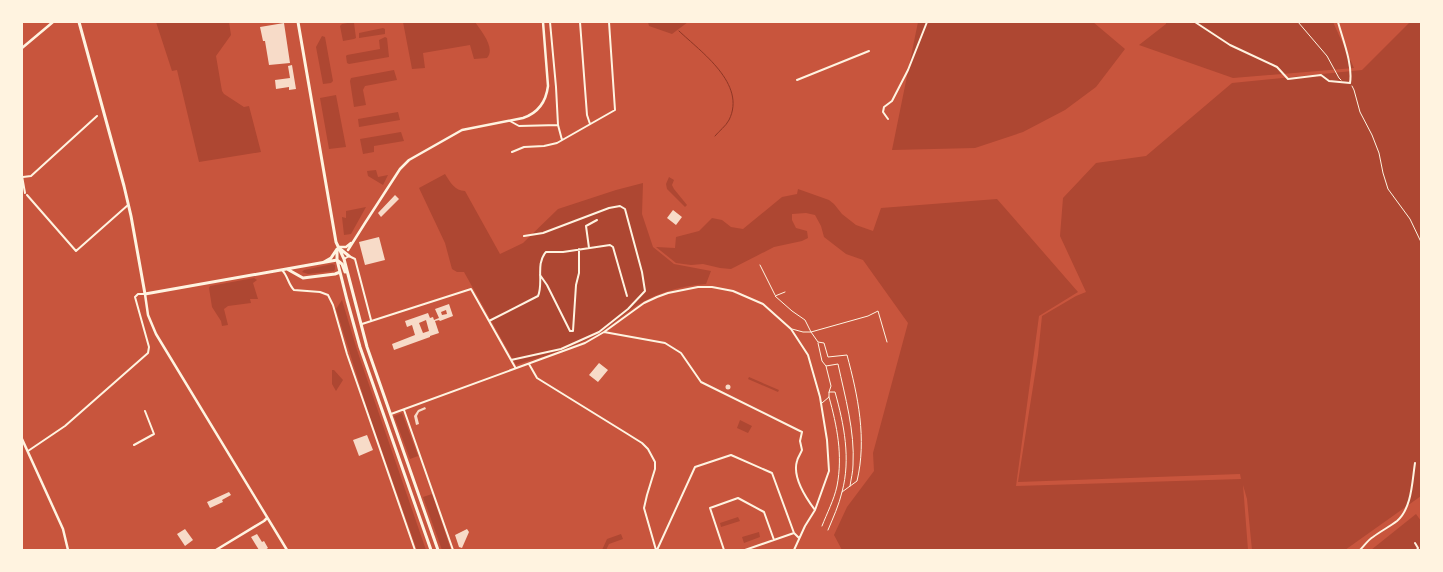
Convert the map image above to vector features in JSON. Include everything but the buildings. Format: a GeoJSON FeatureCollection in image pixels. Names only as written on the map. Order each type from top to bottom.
{"type":"FeatureCollection","features":[{"type":"Feature","properties":{"kind":"main road"},"geometry":{"type":"LineString","coordinates":[[22,48],[53,22]]}},
{"type":"Feature","properties":{"kind":"main road"},"geometry":{"type":"LineString","coordinates":[[79,22],[128,205],[148,315],[156,334],[287,550]]}},
{"type":"Feature","properties":{"kind":"main road"},"geometry":{"type":"LineString","coordinates":[[298,22],[337,247],[337,260],[347,300],[360,347],[431,550]]}},
{"type":"Feature","properties":{"kind":"main road"},"geometry":{"type":"LineString","coordinates":[[340,272],[344,259],[355,239],[400,169],[409,160],[462,130],[523,118],[533,114],[540,107],[545,98],[548,86],[542,22]]}},
{"type":"Feature","properties":{"kind":"main road"},"geometry":{"type":"LineString","coordinates":[[337,247],[346,247],[355,239]]}},
{"type":"Feature","properties":{"kind":"main road"},"geometry":{"type":"LineString","coordinates":[[337,247],[348,254]]}},
{"type":"Feature","properties":{"kind":"main road"},"geometry":{"type":"LineString","coordinates":[[337,247],[344,259],[366,347],[438,550]]}},
{"type":"Feature","properties":{"kind":"main road"},"geometry":{"type":"LineString","coordinates":[[321,264],[330,258],[337,247]]}},
{"type":"Feature","properties":{"kind":"main road"},"geometry":{"type":"LineString","coordinates":[[145,294],[287,269],[301,270],[337,260]]}},
{"type":"Feature","properties":{"kind":"main road"},"geometry":{"type":"LineString","coordinates":[[337,260],[342,264],[348,279]]}},
{"type":"Feature","properties":{"kind":"main road"},"geometry":{"type":"LineString","coordinates":[[287,269],[303,278],[340,272]]}},
{"type":"Feature","properties":{"kind":"main road"},"geometry":{"type":"LineString","coordinates":[[301,270],[303,278]]}},
{"type":"Feature","properties":{"kind":"main road"},"geometry":{"type":"LineString","coordinates":[[22,439],[63,529],[68,550]]}},
{"type":"Feature","properties":{"kind":"main road"},"geometry":{"type":"LineString","coordinates":[[216,550],[267,518]]}},
{"type":"Feature","properties":{"kind":"street"},"geometry":{"type":"LineString","coordinates":[[550,22],[558,124],[562,140]]}},
{"type":"Feature","properties":{"kind":"street"},"geometry":{"type":"LineString","coordinates":[[580,22],[590,124]]}},
{"type":"Feature","properties":{"kind":"street"},"geometry":{"type":"LineString","coordinates":[[512,152],[524,147],[552,145],[615,110],[608,22]]}},
{"type":"Feature","properties":{"kind":"street"},"geometry":{"type":"LineString","coordinates":[[888,119],[883,112],[884,107],[892,101],[908,70],[927,22]]}},
{"type":"Feature","properties":{"kind":"street"},"geometry":{"type":"LineString","coordinates":[[1195,22],[1230,45],[1277,67],[1288,79],[1321,76],[1329,81],[1350,83],[1344,38],[1338,22]]}},
{"type":"Feature","properties":{"kind":"street"},"geometry":{"type":"LineString","coordinates":[[797,80],[869,51]]}},
{"type":"Feature","properties":{"kind":"street"},"geometry":{"type":"LineString","coordinates":[[97,116],[31,176],[23,177],[26,194],[76,251],[128,205]]}},
{"type":"Feature","properties":{"kind":"street"},"geometry":{"type":"LineString","coordinates":[[510,121],[519,126],[558,124]]}},
{"type":"Feature","properties":{"kind":"street"},"geometry":{"type":"LineString","coordinates":[[511,360],[561,349],[599,332],[628,309],[645,291],[642,272],[624,209],[620,206],[609,208],[543,233],[524,236]]}},
{"type":"Feature","properties":{"kind":"street"},"geometry":{"type":"LineString","coordinates":[[589,248],[586,226],[597,220]]}},
{"type":"Feature","properties":{"kind":"street"},"geometry":{"type":"LineString","coordinates":[[489,321],[536,298],[540,291],[539,274],[546,252],[609,245],[612,246],[627,296]]}},
{"type":"Feature","properties":{"kind":"street"},"geometry":{"type":"LineString","coordinates":[[539,274],[547,285],[570,330],[573,331],[576,285],[579,273],[579,249]]}},
{"type":"Feature","properties":{"kind":"street"},"geometry":{"type":"LineString","coordinates":[[348,254],[355,259],[371,320]]}},
{"type":"Feature","properties":{"kind":"street"},"geometry":{"type":"LineString","coordinates":[[282,270],[286,274],[291,287],[294,290],[320,292],[328,295],[415,550]]}},
{"type":"Feature","properties":{"kind":"street"},"geometry":{"type":"LineString","coordinates":[[390,414],[515,367],[529,364],[585,343],[604,332],[644,303],[668,293],[698,287],[733,291],[763,304],[791,329],[808,354],[821,404],[827,440],[829,472],[815,510],[794,550]]}},
{"type":"Feature","properties":{"kind":"street"},"geometry":{"type":"LineString","coordinates":[[360,324],[471,288],[515,367]]}},
{"type":"Feature","properties":{"kind":"street"},"geometry":{"type":"LineString","coordinates":[[28,452],[65,426],[148,353],[149,347],[135,297],[138,294],[145,294]]}},
{"type":"Feature","properties":{"kind":"street"},"geometry":{"type":"LineString","coordinates":[[604,332],[665,343],[681,353],[701,382],[802,432],[800,441],[802,450],[796,462],[796,473],[802,492],[815,510]]}},
{"type":"Feature","properties":{"kind":"street"},"geometry":{"type":"LineString","coordinates":[[529,364],[537,378],[642,443],[648,449],[655,462],[655,469],[644,508],[656,550]]}},
{"type":"Feature","properties":{"kind":"street"},"geometry":{"type":"LineString","coordinates":[[404,410],[453,550]]}},
{"type":"Feature","properties":{"kind":"street"},"geometry":{"type":"LineString","coordinates":[[134,444],[154,434],[146,411]]}},
{"type":"Feature","properties":{"kind":"street"},"geometry":{"type":"LineString","coordinates":[[656,550],[695,467],[731,455],[772,473],[794,533],[799,538]]}},
{"type":"Feature","properties":{"kind":"street"},"geometry":{"type":"LineString","coordinates":[[1360,550],[1373,537],[1398,520],[1406,507],[1412,487],[1414,463]]}},
{"type":"Feature","properties":{"kind":"street"},"geometry":{"type":"LineString","coordinates":[[724,550],[710,508],[738,498],[764,512],[774,540]]}},
{"type":"Feature","properties":{"kind":"street"},"geometry":{"type":"LineString","coordinates":[[745,550],[794,533]]}},
{"type":"Feature","properties":{"kind":"street"},"geometry":{"type":"LineString","coordinates":[[1416,543],[1418,548],[1417,550]]}},
{"type":"Feature","properties":{"kind":"lane"},"geometry":{"type":"LineString","coordinates":[[760,264],[775,296],[805,320],[818,342],[822,361],[826,366],[831,386],[829,397],[834,414],[840,449],[840,466],[837,486],[822,526]]}},
{"type":"Feature","properties":{"kind":"lane"},"geometry":{"type":"LineString","coordinates":[[775,296],[786,292]]}},
{"type":"Feature","properties":{"kind":"lane"},"geometry":{"type":"LineString","coordinates":[[791,329],[811,332],[868,316],[878,311],[888,342]]}},
{"type":"Feature","properties":{"kind":"lane"},"geometry":{"type":"LineString","coordinates":[[818,342],[824,343],[828,357],[847,355],[854,383],[861,424],[861,452],[857,481],[842,492]]}},
{"type":"Feature","properties":{"kind":"lane"},"geometry":{"type":"LineString","coordinates":[[826,366],[838,364],[848,411],[853,444],[853,465],[850,486]]}},
{"type":"Feature","properties":{"kind":"lane"},"geometry":{"type":"LineString","coordinates":[[828,530],[842,492],[846,464],[845,431],[835,392],[829,392]]}},
{"type":"Feature","properties":{"kind":"lane"},"geometry":{"type":"LineString","coordinates":[[821,404],[829,397]]}},
{"type":"Feature","properties":{"kind":"path"},"geometry":{"type":"LineString","coordinates":[[1298,22],[1327,56],[1338,78],[1344,81]]}},
{"type":"Feature","properties":{"kind":"path"},"geometry":{"type":"LineString","coordinates":[[1350,83],[1354,90],[1360,112],[1372,135],[1379,153],[1388,189],[1410,218],[1421,242]]}},
{"type":"Feature","properties":{"kind":"shaded area"},"geometry":{"type":"Polygon","coordinates":[[[156,22],[229,22],[231,35],[216,56],[222,91],[224,94],[244,107],[249,106],[261,152],[199,162],[177,70],[172,71],[156,22]]]}},
{"type":"Feature","properties":{"kind":"shaded area"},"geometry":{"type":"Polygon","coordinates":[[[353,22],[356,38],[343,41],[340,26],[342,24],[353,22]]]}},
{"type":"Feature","properties":{"kind":"shaded area"},"geometry":{"type":"Polygon","coordinates":[[[403,22],[475,22],[487,40],[490,49],[489,54],[487,58],[474,59],[470,45],[423,53],[425,68],[412,69],[403,22]]]}},
{"type":"Feature","properties":{"kind":"shaded area"},"geometry":{"type":"Polygon","coordinates":[[[648,22],[688,22],[672,34],[649,26],[648,22]]]}},
{"type":"Feature","properties":{"kind":"shaded area"},"geometry":{"type":"Polygon","coordinates":[[[918,22],[1093,22],[1125,49],[1096,87],[1065,110],[1023,132],[975,148],[892,150],[918,22]]]}},
{"type":"Feature","properties":{"kind":"shaded area"},"geometry":{"type":"Polygon","coordinates":[[[1166,22],[1333,22],[1354,68],[1233,78],[1139,45],[1166,24],[1166,22]]]}},
{"type":"Feature","properties":{"kind":"shaded area"},"geometry":{"type":"Polygon","coordinates":[[[1410,22],[1421,22],[1421,496],[1345,550],[1252,550],[1247,499],[1243,485],[1248,550],[842,550],[834,535],[847,507],[874,471],[873,453],[908,323],[863,260],[846,254],[824,237],[821,226],[815,215],[806,213],[792,214],[792,220],[796,228],[807,231],[808,238],[802,241],[774,247],[731,269],[703,264],[691,265],[676,263],[656,247],[675,248],[676,237],[699,231],[712,218],[722,220],[731,227],[743,229],[782,197],[797,194],[798,189],[829,200],[842,214],[856,225],[873,231],[881,208],[997,199],[1078,292],[1039,316],[1016,486],[1241,479],[1240,474],[1018,482],[1038,355],[1042,316],[1076,296],[1086,292],[1060,236],[1063,198],[1096,163],[1146,156],[1232,83],[1362,70],[1410,22]]]}},
{"type":"Feature","properties":{"kind":"shaded area"},"geometry":{"type":"Polygon","coordinates":[[[383,28],[385,29],[385,34],[359,38],[359,33],[383,28]]]}},
{"type":"Feature","properties":{"kind":"shaded area"},"geometry":{"type":"Polygon","coordinates":[[[322,36],[325,37],[333,81],[331,83],[323,84],[316,47],[322,36]]]}},
{"type":"Feature","properties":{"kind":"shaded area"},"geometry":{"type":"Polygon","coordinates":[[[385,37],[387,38],[389,57],[349,64],[347,63],[347,55],[380,49],[379,40],[385,37]]]}},
{"type":"Feature","properties":{"kind":"shaded area"},"geometry":{"type":"Polygon","coordinates":[[[394,70],[397,80],[365,86],[363,90],[366,105],[354,107],[350,81],[351,78],[394,70]]]}},
{"type":"Feature","properties":{"kind":"shaded area"},"geometry":{"type":"Polygon","coordinates":[[[336,95],[346,147],[329,149],[320,98],[336,95]]]}},
{"type":"Feature","properties":{"kind":"shaded area"},"geometry":{"type":"Polygon","coordinates":[[[398,112],[400,120],[359,127],[358,119],[398,112]]]}},
{"type":"Feature","properties":{"kind":"shaded area"},"geometry":{"type":"Polygon","coordinates":[[[401,132],[404,141],[374,146],[374,152],[363,154],[360,139],[401,132]]]}},
{"type":"Feature","properties":{"kind":"shaded area"},"geometry":{"type":"Polygon","coordinates":[[[376,170],[378,177],[388,175],[383,185],[368,176],[367,171],[376,170]]]}},
{"type":"Feature","properties":{"kind":"shaded area"},"geometry":{"type":"Polygon","coordinates":[[[445,174],[456,188],[461,191],[465,191],[500,254],[523,243],[558,209],[616,190],[643,183],[642,214],[653,247],[674,264],[711,271],[706,284],[675,289],[646,300],[604,330],[580,343],[516,365],[464,272],[457,272],[452,269],[445,243],[419,188],[445,174]]]}},
{"type":"Feature","properties":{"kind":"shaded area"},"geometry":{"type":"Polygon","coordinates":[[[669,177],[674,180],[672,185],[687,205],[685,207],[667,189],[666,184],[669,177]]]}},
{"type":"Feature","properties":{"kind":"shaded area"},"geometry":{"type":"Polygon","coordinates":[[[366,207],[351,234],[344,235],[342,217],[346,218],[346,211],[366,207]]]}},
{"type":"Feature","properties":{"kind":"shaded area"},"geometry":{"type":"Polygon","coordinates":[[[332,264],[335,265],[334,271],[308,274],[302,272],[304,270],[332,264]]]}},
{"type":"Feature","properties":{"kind":"shaded area"},"geometry":{"type":"Polygon","coordinates":[[[254,278],[257,280],[253,283],[258,299],[250,299],[251,303],[228,306],[224,309],[228,325],[222,326],[221,321],[212,307],[210,286],[254,278]]]}},
{"type":"Feature","properties":{"kind":"shaded area"},"geometry":{"type":"Polygon","coordinates":[[[342,300],[357,350],[426,550],[417,550],[368,411],[336,309],[342,300]]]}},
{"type":"Feature","properties":{"kind":"shaded area"},"geometry":{"type":"Polygon","coordinates":[[[332,370],[334,370],[343,380],[336,391],[332,384],[332,370]]]}},
{"type":"Feature","properties":{"kind":"shaded area"},"geometry":{"type":"Polygon","coordinates":[[[749,377],[779,390],[778,392],[748,379],[749,377]]]}},
{"type":"Feature","properties":{"kind":"shaded area"},"geometry":{"type":"Polygon","coordinates":[[[402,413],[418,456],[410,459],[394,416],[402,413]]]}},
{"type":"Feature","properties":{"kind":"shaded area"},"geometry":{"type":"Polygon","coordinates":[[[740,420],[752,426],[748,433],[737,428],[740,420]]]}},
{"type":"Feature","properties":{"kind":"shaded area"},"geometry":{"type":"Polygon","coordinates":[[[432,494],[451,550],[442,550],[423,497],[432,494]]]}},
{"type":"Feature","properties":{"kind":"shaded area"},"geometry":{"type":"Polygon","coordinates":[[[1416,514],[1421,521],[1421,550],[1371,550],[1416,514]]]}},
{"type":"Feature","properties":{"kind":"shaded area"},"geometry":{"type":"Polygon","coordinates":[[[738,517],[740,521],[721,527],[720,523],[738,517]]]}},
{"type":"Feature","properties":{"kind":"shaded area"},"geometry":{"type":"Polygon","coordinates":[[[759,532],[760,537],[744,543],[742,537],[759,532]]]}},
{"type":"Feature","properties":{"kind":"shaded area"},"geometry":{"type":"Polygon","coordinates":[[[621,534],[623,539],[609,544],[606,550],[602,550],[607,539],[621,534]]]}},
{"type":"Feature","properties":{"kind":"waterway"},"geometry":{"type":"LineString","coordinates":[[679,31],[719,70],[727,82],[732,94],[733,107],[729,120],[715,136]]}}]}
